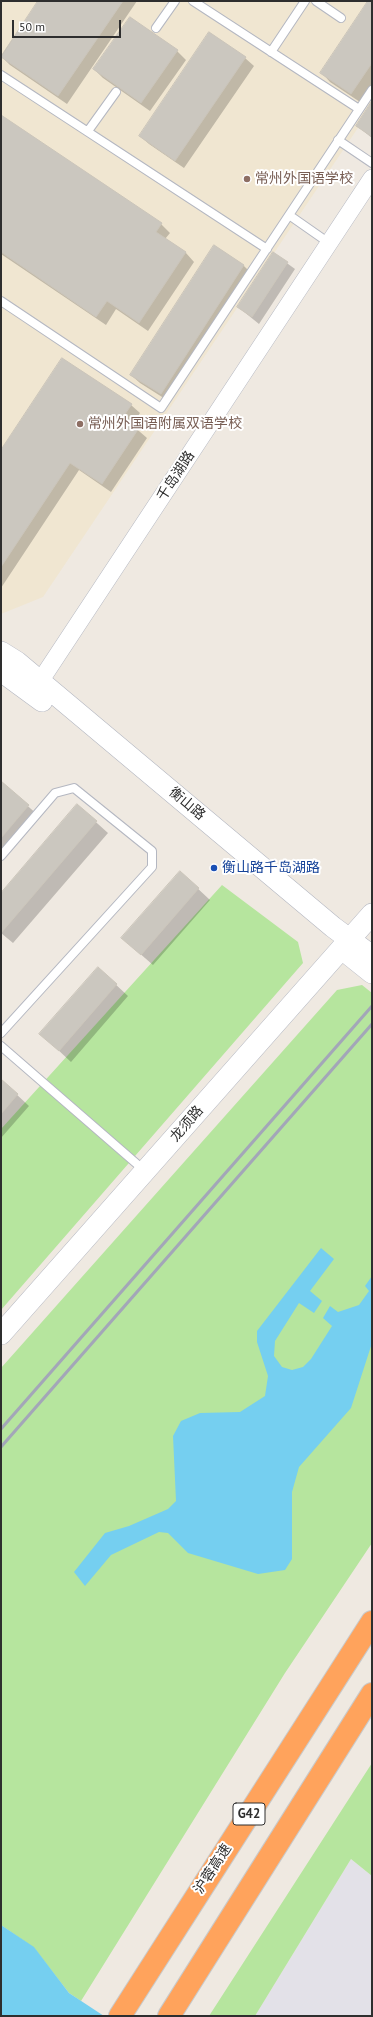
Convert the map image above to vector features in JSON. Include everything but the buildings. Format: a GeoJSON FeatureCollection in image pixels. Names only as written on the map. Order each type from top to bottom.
{"type":"FeatureCollection","features":[{"type":"Feature","properties":{"kind":"highway","name":"沪蓉高速"},"geometry":{"type":"LineString","coordinates":[[123,2011],[372,1622]]}},
{"type":"Feature","properties":{"kind":"highway","name":"G42"},"geometry":{"type":"LineString","coordinates":[[169,2016],[372,1694]]}},
{"type":"Feature","properties":{"kind":"street","name":"千岛湖路"},"geometry":{"type":"LineString","coordinates":[[36,687],[372,178]]}},
{"type":"Feature","properties":{"kind":"street","name":"衡山路"},"geometry":{"type":"LineString","coordinates":[[1,652],[17,662],[36,687],[346,944],[372,973]]}},
{"type":"Feature","properties":{"kind":"street","name":"衡山路"},"geometry":{"type":"LineString","coordinates":[[1,671],[36,687]]}},
{"type":"Feature","properties":{"kind":"street","name":"龙须路"},"geometry":{"type":"LineString","coordinates":[[1,1334],[372,914]]}},
{"type":"Feature","properties":{"kind":"street","name":"衡山路"},"geometry":{"type":"LineString","coordinates":[[346,944],[372,956]]}},
{"type":"Feature","properties":{"kind":"lane"},"geometry":{"type":"LineString","coordinates":[[156,28],[175,1]]}},
{"type":"Feature","properties":{"kind":"lane"},"geometry":{"type":"LineString","coordinates":[[193,1],[359,109]]}},
{"type":"Feature","properties":{"kind":"lane"},"geometry":{"type":"LineString","coordinates":[[271,52],[305,1]]}},
{"type":"Feature","properties":{"kind":"lane"},"geometry":{"type":"LineString","coordinates":[[316,1],[341,18]]}},
{"type":"Feature","properties":{"kind":"lane"},"geometry":{"type":"LineString","coordinates":[[1,74],[267,249]]}},
{"type":"Feature","properties":{"kind":"lane"},"geometry":{"type":"LineString","coordinates":[[2,305],[161,408],[372,90]]}},
{"type":"Feature","properties":{"kind":"lane"},"geometry":{"type":"LineString","coordinates":[[88,131],[116,92]]}},
{"type":"Feature","properties":{"kind":"lane"},"geometry":{"type":"LineString","coordinates":[[338,140],[372,163]]}},
{"type":"Feature","properties":{"kind":"lane"},"geometry":{"type":"LineString","coordinates":[[289,215],[329,243]]}},
{"type":"Feature","properties":{"kind":"lane"},"geometry":{"type":"LineString","coordinates":[[1,856],[55,793],[74,788],[152,851],[152,867],[1,1033]]}},
{"type":"Feature","properties":{"kind":"lane"},"geometry":{"type":"LineString","coordinates":[[1,1046],[145,1171]]}},
{"type":"Feature","properties":{"kind":"shaded area"},"geometry":{"type":"Polygon","coordinates":[[[1,1],[372,1],[372,107],[43,597],[1,614],[1,1]]]}},
{"type":"Feature","properties":{"kind":"shaded area"},"geometry":{"type":"Polygon","coordinates":[[[351,1859],[372,1876],[372,2016],[255,2016],[351,1859]]]}},
{"type":"Feature","properties":{"kind":"green space"},"geometry":{"type":"Polygon","coordinates":[[[222,885],[298,942],[303,963],[1,1310],[1,1129],[222,885]]]}},
{"type":"Feature","properties":{"kind":"green space"},"geometry":{"type":"Polygon","coordinates":[[[362,985],[372,993],[372,1543],[285,1673],[81,2001],[69,1993],[34,1948],[1,1925],[1,1368],[337,990],[362,985]]]}},
{"type":"Feature","properties":{"kind":"green space"},"geometry":{"type":"Polygon","coordinates":[[[372,1763],[372,1876],[351,1859],[255,2016],[209,2016],[372,1763]]]}},
{"type":"Feature","properties":{"kind":"water"},"geometry":{"type":"Polygon","coordinates":[[[321,1248],[334,1259],[310,1291],[322,1301],[314,1313],[299,1303],[275,1341],[274,1356],[282,1367],[292,1370],[303,1367],[311,1359],[332,1326],[323,1318],[330,1306],[338,1312],[359,1305],[369,1291],[365,1286],[372,1276],[372,1343],[351,1408],[299,1467],[292,1492],[292,1559],[285,1570],[258,1574],[188,1553],[168,1533],[159,1532],[111,1555],[85,1586],[74,1572],[105,1533],[129,1526],[168,1509],[176,1501],[173,1436],[181,1421],[200,1413],[240,1412],[265,1396],[268,1376],[257,1342],[257,1331],[321,1248]]]}},
{"type":"Feature","properties":{"kind":"water"},"geometry":{"type":"Polygon","coordinates":[[[1,1925],[34,1947],[69,1993],[104,2016],[1,2016],[1,1925]]]}},
{"type":"Feature","properties":{"kind":"railway"},"geometry":{"type":"LineString","coordinates":[[1,1429],[372,1006]]}},
{"type":"Feature","properties":{"kind":"railway"},"geometry":{"type":"LineString","coordinates":[[1,1447],[372,1024]]}},
{"type":"Feature","properties":{"kind":"place","name":"常州外国语学校"},"geometry":{"type":"Point","coordinates":[247,179]}},
{"type":"Feature","properties":{"kind":"place","name":"常州外国语附属双语学校"},"geometry":{"type":"Point","coordinates":[80,424]}},
{"type":"Feature","properties":{"kind":"place","name":"衡山路千岛湖路"},"geometry":{"type":"Point","coordinates":[214,868]}}]}
